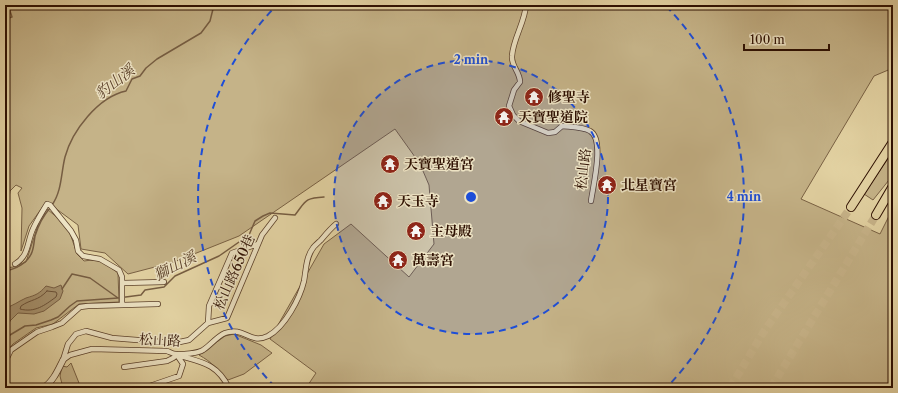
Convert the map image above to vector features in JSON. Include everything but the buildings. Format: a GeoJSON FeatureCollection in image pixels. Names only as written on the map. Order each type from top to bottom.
{"type":"FeatureCollection","features":[{"type":"Feature","properties":{"kind":"highway"},"geometry":{"type":"LineString","coordinates":[[851,208],[893,142]]}},
{"type":"Feature","properties":{"kind":"highway"},"geometry":{"type":"LineString","coordinates":[[876,215],[893,186]]}},
{"type":"Feature","properties":{"kind":"street","name":"松山路"},"geometry":{"type":"LineString","coordinates":[[526,5],[511,57],[513,66],[518,72],[520,82],[514,90],[509,106],[513,115],[519,121],[548,133],[555,132],[562,126],[590,131],[595,134],[598,143],[598,155],[591,201]]}},
{"type":"Feature","properties":{"kind":"street"},"geometry":{"type":"LineString","coordinates":[[21,265],[15,264],[21,261],[26,254],[32,230],[47,204],[51,206],[71,231],[76,240],[78,251],[83,256],[100,259],[122,273],[122,304]]}},
{"type":"Feature","properties":{"kind":"street","name":"松山路650巷"},"geometry":{"type":"LineString","coordinates":[[62,360],[68,344],[76,334],[86,331],[112,338],[175,343],[189,340],[208,323],[227,318],[262,235],[275,218]]}},
{"type":"Feature","properties":{"kind":"street","name":"松山路"},"geometry":{"type":"LineString","coordinates":[[62,360],[70,355],[92,349],[168,351],[177,355],[192,353],[202,351],[217,337],[226,333],[236,331],[242,332],[254,339],[258,339],[275,331],[284,321],[301,293],[308,259],[313,248],[336,224]]}},
{"type":"Feature","properties":{"kind":"street"},"geometry":{"type":"LineString","coordinates":[[208,323],[210,306],[232,253],[258,244]]}},
{"type":"Feature","properties":{"kind":"street"},"geometry":{"type":"LineString","coordinates":[[123,283],[164,282]]}},
{"type":"Feature","properties":{"kind":"street"},"geometry":{"type":"LineString","coordinates":[[5,362],[11,350],[37,332],[52,328],[62,323],[80,307],[102,304],[158,304]]}},
{"type":"Feature","properties":{"kind":"street"},"geometry":{"type":"LineString","coordinates":[[144,388],[179,376],[183,364],[192,353]]}},
{"type":"Feature","properties":{"kind":"street"},"geometry":{"type":"LineString","coordinates":[[177,355],[213,366],[229,388]]}},
{"type":"Feature","properties":{"kind":"street"},"geometry":{"type":"LineString","coordinates":[[177,355],[183,364]]}},
{"type":"Feature","properties":{"kind":"street"},"geometry":{"type":"LineString","coordinates":[[124,367],[167,361],[177,355]]}},
{"type":"Feature","properties":{"kind":"street"},"geometry":{"type":"LineString","coordinates":[[43,388],[48,385],[56,374],[62,360]]}},
{"type":"Feature","properties":{"kind":"shaded area"},"geometry":{"type":"Polygon","coordinates":[[[5,5],[893,5],[893,68],[874,76],[801,199],[880,234],[893,208],[893,388],[306,388],[316,373],[270,339],[324,244],[351,224],[409,277],[434,244],[429,185],[420,164],[395,129],[239,236],[174,262],[128,274],[105,253],[81,249],[78,225],[47,203],[29,226],[21,251],[22,208],[18,193],[22,188],[16,185],[10,191],[9,198],[5,196],[5,5]]]}},
{"type":"Feature","properties":{"kind":"shaded area"},"geometry":{"type":"Polygon","coordinates":[[[893,153],[893,175],[873,200],[864,194],[893,153]]]}},
{"type":"Feature","properties":{"kind":"shaded area"},"geometry":{"type":"Polygon","coordinates":[[[47,209],[65,224],[70,233],[77,254],[84,261],[95,260],[102,262],[118,273],[119,302],[79,304],[53,324],[36,328],[13,344],[5,353],[5,268],[13,267],[26,262],[39,222],[47,209]]]}},
{"type":"Feature","properties":{"kind":"shaded area"},"geometry":{"type":"Polygon","coordinates":[[[234,334],[261,345],[272,353],[244,374],[228,380],[211,363],[199,355],[225,336],[234,334]]]}},
{"type":"Feature","properties":{"kind":"shaded area"},"geometry":{"type":"Polygon","coordinates":[[[71,363],[81,388],[63,388],[60,376],[62,366],[67,367],[71,363]]]}},
{"type":"Feature","properties":{"kind":"water"},"geometry":{"type":"Polygon","coordinates":[[[61,285],[63,291],[60,299],[44,311],[34,314],[18,313],[10,321],[8,327],[5,328],[8,318],[5,317],[5,308],[37,294],[46,286],[54,288],[61,285]]]}},
{"type":"Feature","properties":{"kind":"waterway"},"geometry":{"type":"LineString","coordinates":[[5,19],[12,17],[8,5]]}},
{"type":"Feature","properties":{"kind":"waterway","name":"豹山溪"},"geometry":{"type":"LineString","coordinates":[[52,205],[58,194],[68,147],[80,126],[88,116],[106,100],[116,94],[126,91],[132,79],[140,76],[146,68],[157,59],[201,33],[210,21],[214,5]]}},
{"type":"Feature","properties":{"kind":"waterway","name":"獅山溪"},"geometry":{"type":"LineString","coordinates":[[62,289],[72,274],[90,278],[118,298],[141,295],[145,290],[164,287],[175,276],[219,256],[249,235],[255,221],[263,216],[270,213],[295,215],[309,199],[324,197]]}},
{"type":"Feature","properties":{"kind":"waterway","name":"豹山溪"},"geometry":{"type":"LineString","coordinates":[[5,271],[21,265],[28,259],[33,250],[35,236],[38,229],[50,208]]}},
{"type":"Feature","properties":{"kind":"waterway"},"geometry":{"type":"LineString","coordinates":[[5,338],[25,326],[36,325],[58,317],[77,301],[118,298]]}},
{"type":"Feature","properties":{"kind":"tunnel"},"geometry":{"type":"LineString","coordinates":[[730,388],[763,333],[851,207]]}},
{"type":"Feature","properties":{"kind":"tunnel"},"geometry":{"type":"LineString","coordinates":[[771,388],[876,215]]}},
{"type":"Feature","properties":{"kind":"place","name":"修聖寺"},"geometry":{"type":"Point","coordinates":[534,97]}},
{"type":"Feature","properties":{"kind":"place","name":"天寶聖道院"},"geometry":{"type":"Point","coordinates":[504,117]}},
{"type":"Feature","properties":{"kind":"place","name":"天寶聖道宮"},"geometry":{"type":"Point","coordinates":[390,164]}},
{"type":"Feature","properties":{"kind":"place","name":"北星寶宮"},"geometry":{"type":"Point","coordinates":[607,185]}},
{"type":"Feature","properties":{"kind":"place","name":"天玉寺"},"geometry":{"type":"Point","coordinates":[383,201]}},
{"type":"Feature","properties":{"kind":"place","name":"主母殿"},"geometry":{"type":"Point","coordinates":[416,231]}},
{"type":"Feature","properties":{"kind":"place","name":"萬壽宮"},"geometry":{"type":"Point","coordinates":[398,260]}}]}
